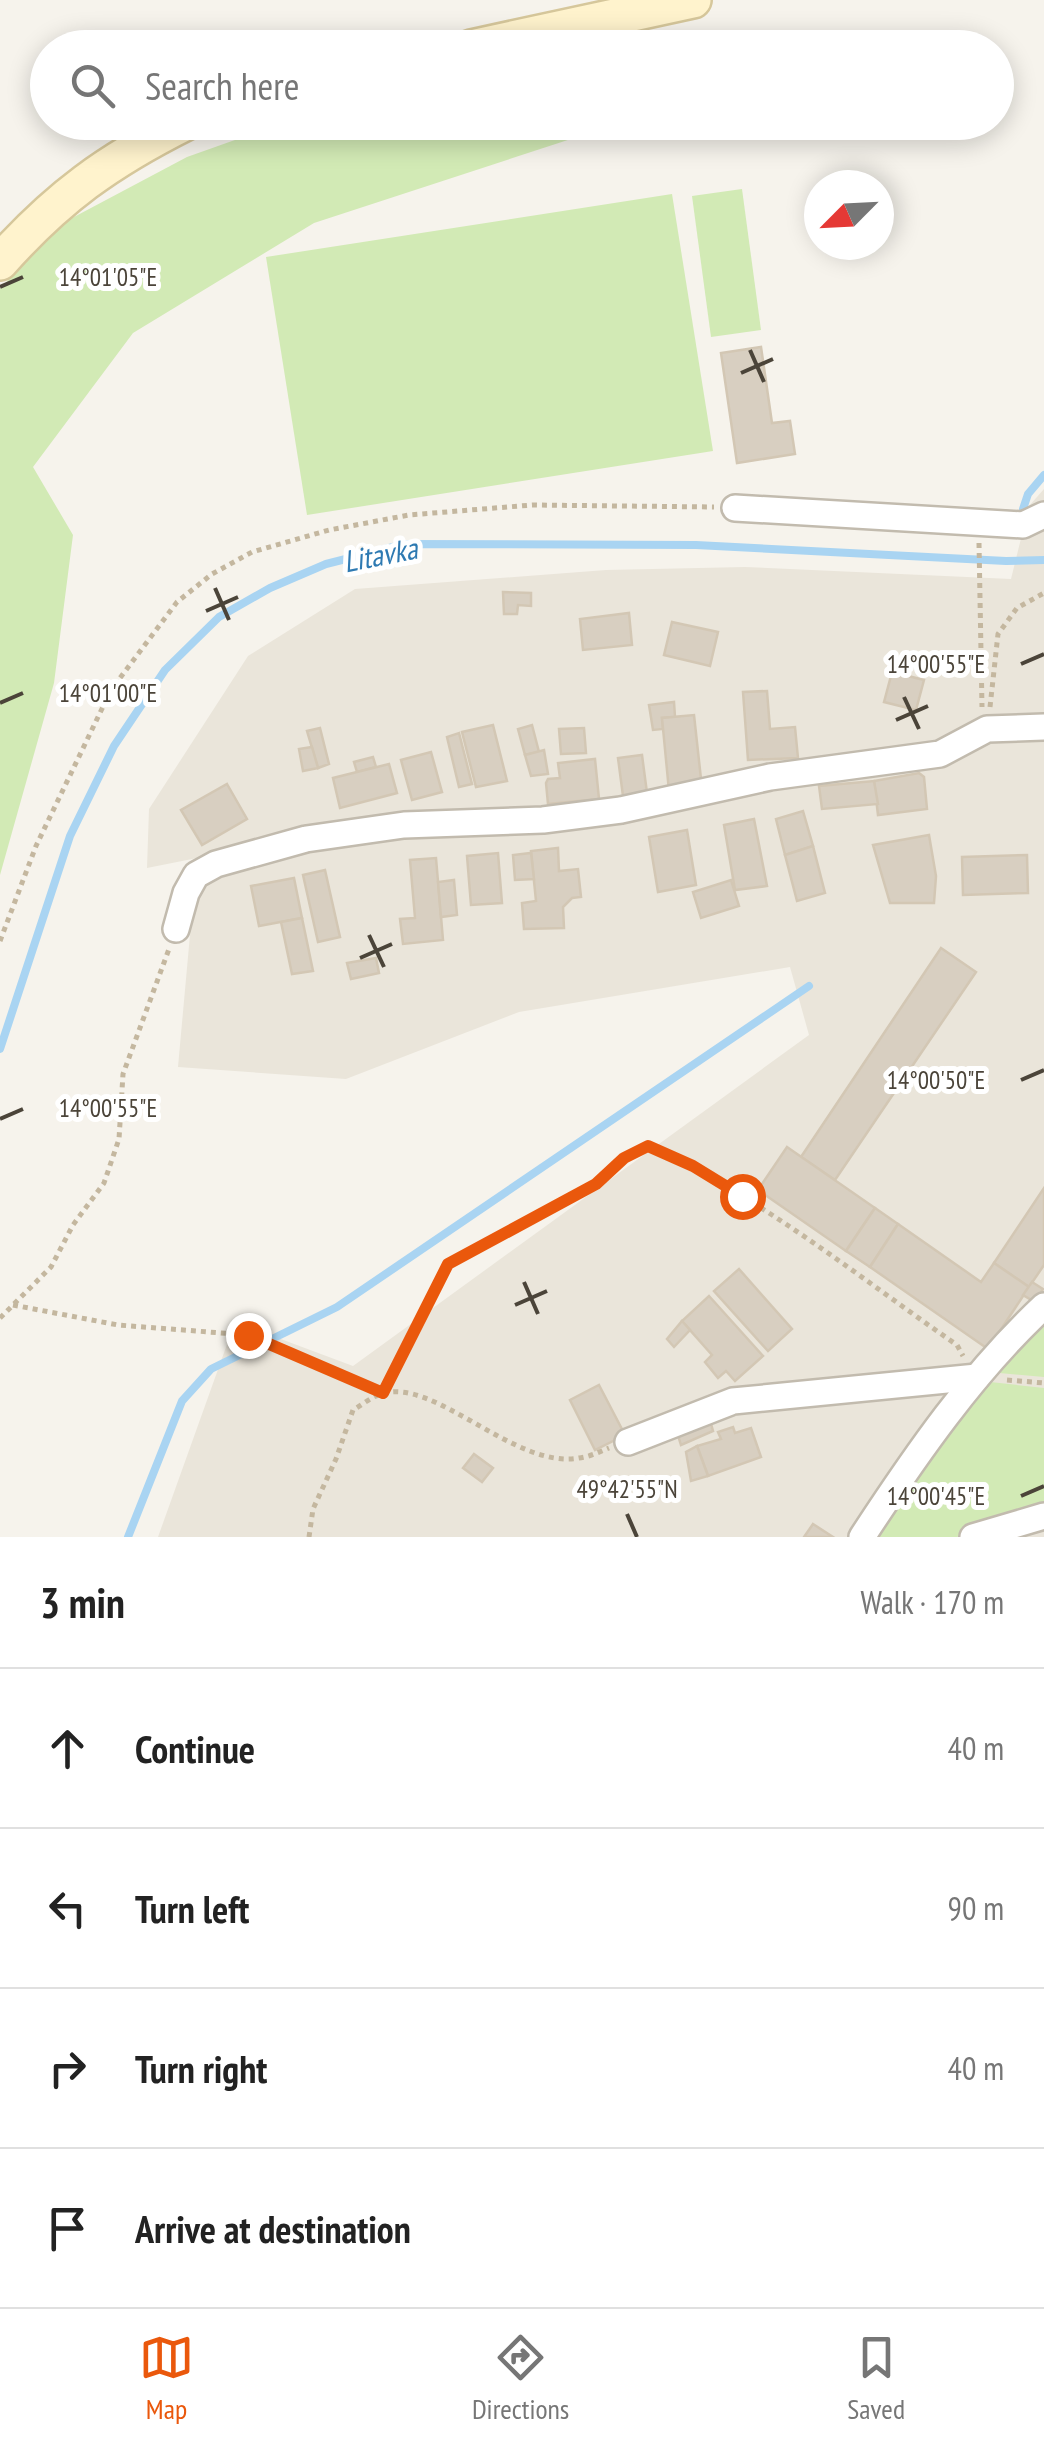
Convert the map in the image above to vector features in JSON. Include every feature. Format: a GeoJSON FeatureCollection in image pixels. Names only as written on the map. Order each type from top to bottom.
{"type":"FeatureCollection","features":[{"type":"Feature","properties":{"kind":"main road"},"geometry":{"type":"LineString","coordinates":[[555,30],[694,0]]}},
{"type":"Feature","properties":{"kind":"main road"},"geometry":{"type":"LineString","coordinates":[[0,262],[39,218],[82,182],[150,140]]}},
{"type":"Feature","properties":{"kind":"street"},"geometry":{"type":"LineString","coordinates":[[735,508],[1022,525],[1044,515]]}},
{"type":"Feature","properties":{"kind":"street"},"geometry":{"type":"LineString","coordinates":[[176,929],[186,893],[196,875],[216,864],[306,839],[404,825],[542,820],[621,810],[770,776],[940,754],[987,730],[1044,726]]}},
{"type":"Feature","properties":{"kind":"street"},"geometry":{"type":"LineString","coordinates":[[862,1537],[895,1486],[977,1378],[1044,1306]]}},
{"type":"Feature","properties":{"kind":"street"},"geometry":{"type":"LineString","coordinates":[[628,1442],[733,1402],[977,1378]]}},
{"type":"Feature","properties":{"kind":"street"},"geometry":{"type":"LineString","coordinates":[[973,1537],[1044,1516]]}},
{"type":"Feature","properties":{"kind":"path"},"geometry":{"type":"LineString","coordinates":[[0,942],[36,846],[110,690],[176,602],[212,574],[252,552],[329,530],[409,515],[532,505],[735,508]]}},
{"type":"Feature","properties":{"kind":"path"},"geometry":{"type":"LineString","coordinates":[[979,536],[982,706],[987,730]]}},
{"type":"Feature","properties":{"kind":"path"},"geometry":{"type":"LineString","coordinates":[[987,730],[998,634],[1017,608],[1044,593]]}},
{"type":"Feature","properties":{"kind":"path"},"geometry":{"type":"LineString","coordinates":[[0,1318],[51,1267],[73,1225],[104,1184],[119,1139],[122,1074],[176,929]]}},
{"type":"Feature","properties":{"kind":"path"},"geometry":{"type":"LineString","coordinates":[[309,1537],[313,1508],[353,1410],[383,1393],[448,1264],[596,1184],[624,1158],[648,1146],[693,1166],[742,1196],[956,1345],[977,1378]]}},
{"type":"Feature","properties":{"kind":"path"},"geometry":{"type":"LineString","coordinates":[[13,1305],[118,1325],[248,1335],[383,1393],[420,1394],[472,1424],[546,1456],[576,1459],[628,1442]]}},
{"type":"Feature","properties":{"kind":"shaded area"},"geometry":{"type":"Polygon","coordinates":[[[1044,489],[1044,1537],[158,1537],[235,1322],[353,1366],[809,1035],[790,967],[519,1012],[346,1079],[178,1067],[197,858],[147,868],[149,809],[248,656],[355,589],[606,570],[745,567],[1011,579],[1029,506],[1044,489]]]}},
{"type":"Feature","properties":{"kind":"green space"},"geometry":{"type":"Polygon","coordinates":[[[235,140],[568,140],[314,223],[133,333],[33,467],[73,535],[54,683],[0,875],[0,289],[57,226],[187,157],[235,140]]]}},
{"type":"Feature","properties":{"kind":"green space"},"geometry":{"type":"Polygon","coordinates":[[[742,189],[761,330],[711,337],[692,196],[742,189]]]}},
{"type":"Feature","properties":{"kind":"green space"},"geometry":{"type":"Polygon","coordinates":[[[672,194],[713,451],[307,515],[266,257],[672,194]]]}},
{"type":"Feature","properties":{"kind":"green space"},"geometry":{"type":"Polygon","coordinates":[[[1044,1311],[1044,1377],[989,1372],[1044,1311]]]}},
{"type":"Feature","properties":{"kind":"green space"},"geometry":{"type":"Polygon","coordinates":[[[981,1381],[1044,1388],[1044,1511],[957,1537],[867,1537],[981,1381]]]}},
{"type":"Feature","properties":{"kind":"building"},"geometry":{"type":"Polygon","coordinates":[[[761,347],[772,423],[790,421],[795,454],[737,463],[721,353],[761,347]]]}},
{"type":"Feature","properties":{"kind":"building"},"geometry":{"type":"Polygon","coordinates":[[[503,592],[531,593],[531,606],[518,605],[517,614],[504,614],[503,592]]]}},
{"type":"Feature","properties":{"kind":"building"},"geometry":{"type":"Polygon","coordinates":[[[629,613],[632,645],[583,650],[580,619],[629,613]]]}},
{"type":"Feature","properties":{"kind":"building"},"geometry":{"type":"Polygon","coordinates":[[[672,622],[718,632],[710,666],[664,655],[672,622]]]}},
{"type":"Feature","properties":{"kind":"building"},"geometry":{"type":"Polygon","coordinates":[[[892,672],[924,680],[916,710],[884,702],[892,672]]]}},
{"type":"Feature","properties":{"kind":"building"},"geometry":{"type":"Polygon","coordinates":[[[767,691],[770,729],[795,727],[798,758],[748,760],[743,692],[767,691]]]}},
{"type":"Feature","properties":{"kind":"building"},"geometry":{"type":"Polygon","coordinates":[[[674,702],[675,717],[662,718],[663,729],[653,730],[649,705],[674,702]]]}},
{"type":"Feature","properties":{"kind":"building"},"geometry":{"type":"Polygon","coordinates":[[[694,715],[702,788],[669,791],[662,718],[694,715]]]}},
{"type":"Feature","properties":{"kind":"building"},"geometry":{"type":"Polygon","coordinates":[[[493,725],[507,781],[476,787],[462,732],[493,725]]]}},
{"type":"Feature","properties":{"kind":"building"},"geometry":{"type":"Polygon","coordinates":[[[532,725],[539,752],[525,755],[518,729],[532,725]]]}},
{"type":"Feature","properties":{"kind":"building"},"geometry":{"type":"Polygon","coordinates":[[[320,728],[329,764],[318,768],[307,731],[320,728]]]}},
{"type":"Feature","properties":{"kind":"building"},"geometry":{"type":"Polygon","coordinates":[[[584,728],[586,753],[561,754],[559,729],[584,728]]]}},
{"type":"Feature","properties":{"kind":"building"},"geometry":{"type":"Polygon","coordinates":[[[459,733],[472,784],[459,787],[447,737],[459,733]]]}},
{"type":"Feature","properties":{"kind":"building"},"geometry":{"type":"Polygon","coordinates":[[[312,747],[318,768],[303,771],[299,749],[312,747]]]}},
{"type":"Feature","properties":{"kind":"building"},"geometry":{"type":"Polygon","coordinates":[[[544,750],[548,774],[531,776],[525,755],[544,750]]]}},
{"type":"Feature","properties":{"kind":"building"},"geometry":{"type":"Polygon","coordinates":[[[431,752],[442,792],[412,800],[401,760],[431,752]]]}},
{"type":"Feature","properties":{"kind":"building"},"geometry":{"type":"Polygon","coordinates":[[[642,755],[647,793],[623,796],[618,758],[642,755]]]}},
{"type":"Feature","properties":{"kind":"building"},"geometry":{"type":"Polygon","coordinates":[[[373,757],[376,767],[357,772],[354,762],[373,757]]]}},
{"type":"Feature","properties":{"kind":"building"},"geometry":{"type":"Polygon","coordinates":[[[595,759],[599,799],[548,804],[546,783],[548,779],[560,778],[558,763],[595,759]]]}},
{"type":"Feature","properties":{"kind":"building"},"geometry":{"type":"Polygon","coordinates":[[[389,764],[397,793],[340,808],[333,778],[389,764]]]}},
{"type":"Feature","properties":{"kind":"building"},"geometry":{"type":"Polygon","coordinates":[[[919,773],[924,777],[927,809],[878,815],[874,781],[919,773]]]}},
{"type":"Feature","properties":{"kind":"building"},"geometry":{"type":"Polygon","coordinates":[[[874,781],[878,804],[822,809],[819,786],[874,781]]]}},
{"type":"Feature","properties":{"kind":"building"},"geometry":{"type":"Polygon","coordinates":[[[227,784],[247,819],[202,845],[181,810],[227,784]]]}},
{"type":"Feature","properties":{"kind":"building"},"geometry":{"type":"Polygon","coordinates":[[[803,811],[813,846],[785,855],[776,819],[803,811]]]}},
{"type":"Feature","properties":{"kind":"building"},"geometry":{"type":"Polygon","coordinates":[[[754,819],[767,886],[735,890],[724,825],[754,819]]]}},
{"type":"Feature","properties":{"kind":"building"},"geometry":{"type":"Polygon","coordinates":[[[687,830],[696,885],[658,892],[649,837],[687,830]]]}},
{"type":"Feature","properties":{"kind":"building"},"geometry":{"type":"Polygon","coordinates":[[[929,835],[936,876],[934,903],[890,903],[873,845],[929,835]]]}},
{"type":"Feature","properties":{"kind":"building"},"geometry":{"type":"Polygon","coordinates":[[[813,846],[825,893],[797,901],[785,855],[813,846]]]}},
{"type":"Feature","properties":{"kind":"building"},"geometry":{"type":"Polygon","coordinates":[[[558,848],[559,871],[578,869],[581,897],[572,898],[563,907],[564,928],[524,929],[522,903],[536,901],[531,851],[558,848]]]}},
{"type":"Feature","properties":{"kind":"building"},"geometry":{"type":"Polygon","coordinates":[[[498,853],[502,903],[471,905],[467,856],[498,853]]]}},
{"type":"Feature","properties":{"kind":"building"},"geometry":{"type":"Polygon","coordinates":[[[531,853],[534,879],[515,880],[513,855],[531,853]]]}},
{"type":"Feature","properties":{"kind":"building"},"geometry":{"type":"Polygon","coordinates":[[[1027,855],[1028,893],[963,895],[962,857],[1027,855]]]}},
{"type":"Feature","properties":{"kind":"building"},"geometry":{"type":"Polygon","coordinates":[[[436,858],[443,940],[403,944],[400,919],[415,918],[410,860],[436,858]]]}},
{"type":"Feature","properties":{"kind":"building"},"geometry":{"type":"Polygon","coordinates":[[[325,870],[340,937],[318,942],[303,875],[325,870]]]}},
{"type":"Feature","properties":{"kind":"building"},"geometry":{"type":"Polygon","coordinates":[[[294,878],[302,918],[259,926],[251,886],[294,878]]]}},
{"type":"Feature","properties":{"kind":"building"},"geometry":{"type":"Polygon","coordinates":[[[454,880],[457,915],[441,917],[438,882],[454,880]]]}},
{"type":"Feature","properties":{"kind":"building"},"geometry":{"type":"Polygon","coordinates":[[[731,880],[739,906],[701,918],[693,892],[731,880]]]}},
{"type":"Feature","properties":{"kind":"building"},"geometry":{"type":"Polygon","coordinates":[[[302,918],[313,971],[292,974],[281,922],[302,918]]]}},
{"type":"Feature","properties":{"kind":"building"},"geometry":{"type":"Polygon","coordinates":[[[941,948],[976,972],[835,1180],[801,1157],[941,948]]]}},
{"type":"Feature","properties":{"kind":"building"},"geometry":{"type":"Polygon","coordinates":[[[376,958],[379,973],[351,979],[347,963],[376,958]]]}},
{"type":"Feature","properties":{"kind":"building"},"geometry":{"type":"Polygon","coordinates":[[[787,1147],[875,1208],[846,1251],[758,1190],[787,1147]]]}},
{"type":"Feature","properties":{"kind":"building"},"geometry":{"type":"Polygon","coordinates":[[[1044,1188],[1044,1265],[1029,1287],[994,1263],[1044,1188]]]}},
{"type":"Feature","properties":{"kind":"building"},"geometry":{"type":"Polygon","coordinates":[[[875,1208],[898,1224],[870,1267],[846,1251],[875,1208]]]}},
{"type":"Feature","properties":{"kind":"building"},"geometry":{"type":"Polygon","coordinates":[[[898,1224],[981,1282],[994,1263],[1029,1287],[988,1349],[870,1267],[898,1224]]]}},
{"type":"Feature","properties":{"kind":"building"},"geometry":{"type":"Polygon","coordinates":[[[739,1269],[792,1329],[768,1351],[714,1291],[739,1269]]]}},
{"type":"Feature","properties":{"kind":"building"},"geometry":{"type":"Polygon","coordinates":[[[1032,1282],[1043,1289],[1035,1302],[1023,1295],[1032,1282]]]}},
{"type":"Feature","properties":{"kind":"building"},"geometry":{"type":"Polygon","coordinates":[[[709,1296],[763,1356],[735,1381],[726,1371],[718,1378],[705,1362],[712,1355],[682,1321],[709,1296]]]}},
{"type":"Feature","properties":{"kind":"building"},"geometry":{"type":"Polygon","coordinates":[[[682,1321],[690,1330],[674,1347],[667,1339],[682,1321]]]}},
{"type":"Feature","properties":{"kind":"building"},"geometry":{"type":"Polygon","coordinates":[[[599,1385],[625,1435],[595,1450],[570,1400],[599,1385]]]}},
{"type":"Feature","properties":{"kind":"building"},"geometry":{"type":"Polygon","coordinates":[[[710,1420],[713,1431],[681,1445],[677,1432],[710,1420]]]}},
{"type":"Feature","properties":{"kind":"building"},"geometry":{"type":"Polygon","coordinates":[[[733,1427],[735,1433],[751,1428],[761,1457],[708,1476],[697,1446],[721,1439],[718,1432],[733,1427]]]}},
{"type":"Feature","properties":{"kind":"building"},"geometry":{"type":"Polygon","coordinates":[[[697,1446],[708,1476],[691,1481],[686,1452],[697,1446]]]}},
{"type":"Feature","properties":{"kind":"building"},"geometry":{"type":"Polygon","coordinates":[[[474,1454],[493,1468],[482,1482],[463,1468],[474,1454]]]}},
{"type":"Feature","properties":{"kind":"building"},"geometry":{"type":"Polygon","coordinates":[[[813,1524],[833,1537],[804,1537],[813,1524]]]}},
{"type":"Feature","properties":{"kind":"waterway"},"geometry":{"type":"LineString","coordinates":[[1023,509],[1028,494],[1044,475]]}},
{"type":"Feature","properties":{"kind":"waterway","name":"Litavka"},"geometry":{"type":"LineString","coordinates":[[0,1049],[70,836],[114,746],[165,670],[219,617],[270,588],[326,564],[405,544],[696,545],[1044,560]]}},
{"type":"Feature","properties":{"kind":"waterway"},"geometry":{"type":"LineString","coordinates":[[128,1537],[182,1401],[211,1369],[337,1307],[809,986]]}},
{"type":"Feature","properties":{"kind":"route"},"geometry":{"type":"LineString","coordinates":[[248,1335],[383,1393],[448,1264],[596,1184],[624,1158],[648,1146],[693,1166],[742,1196]]}}]}
